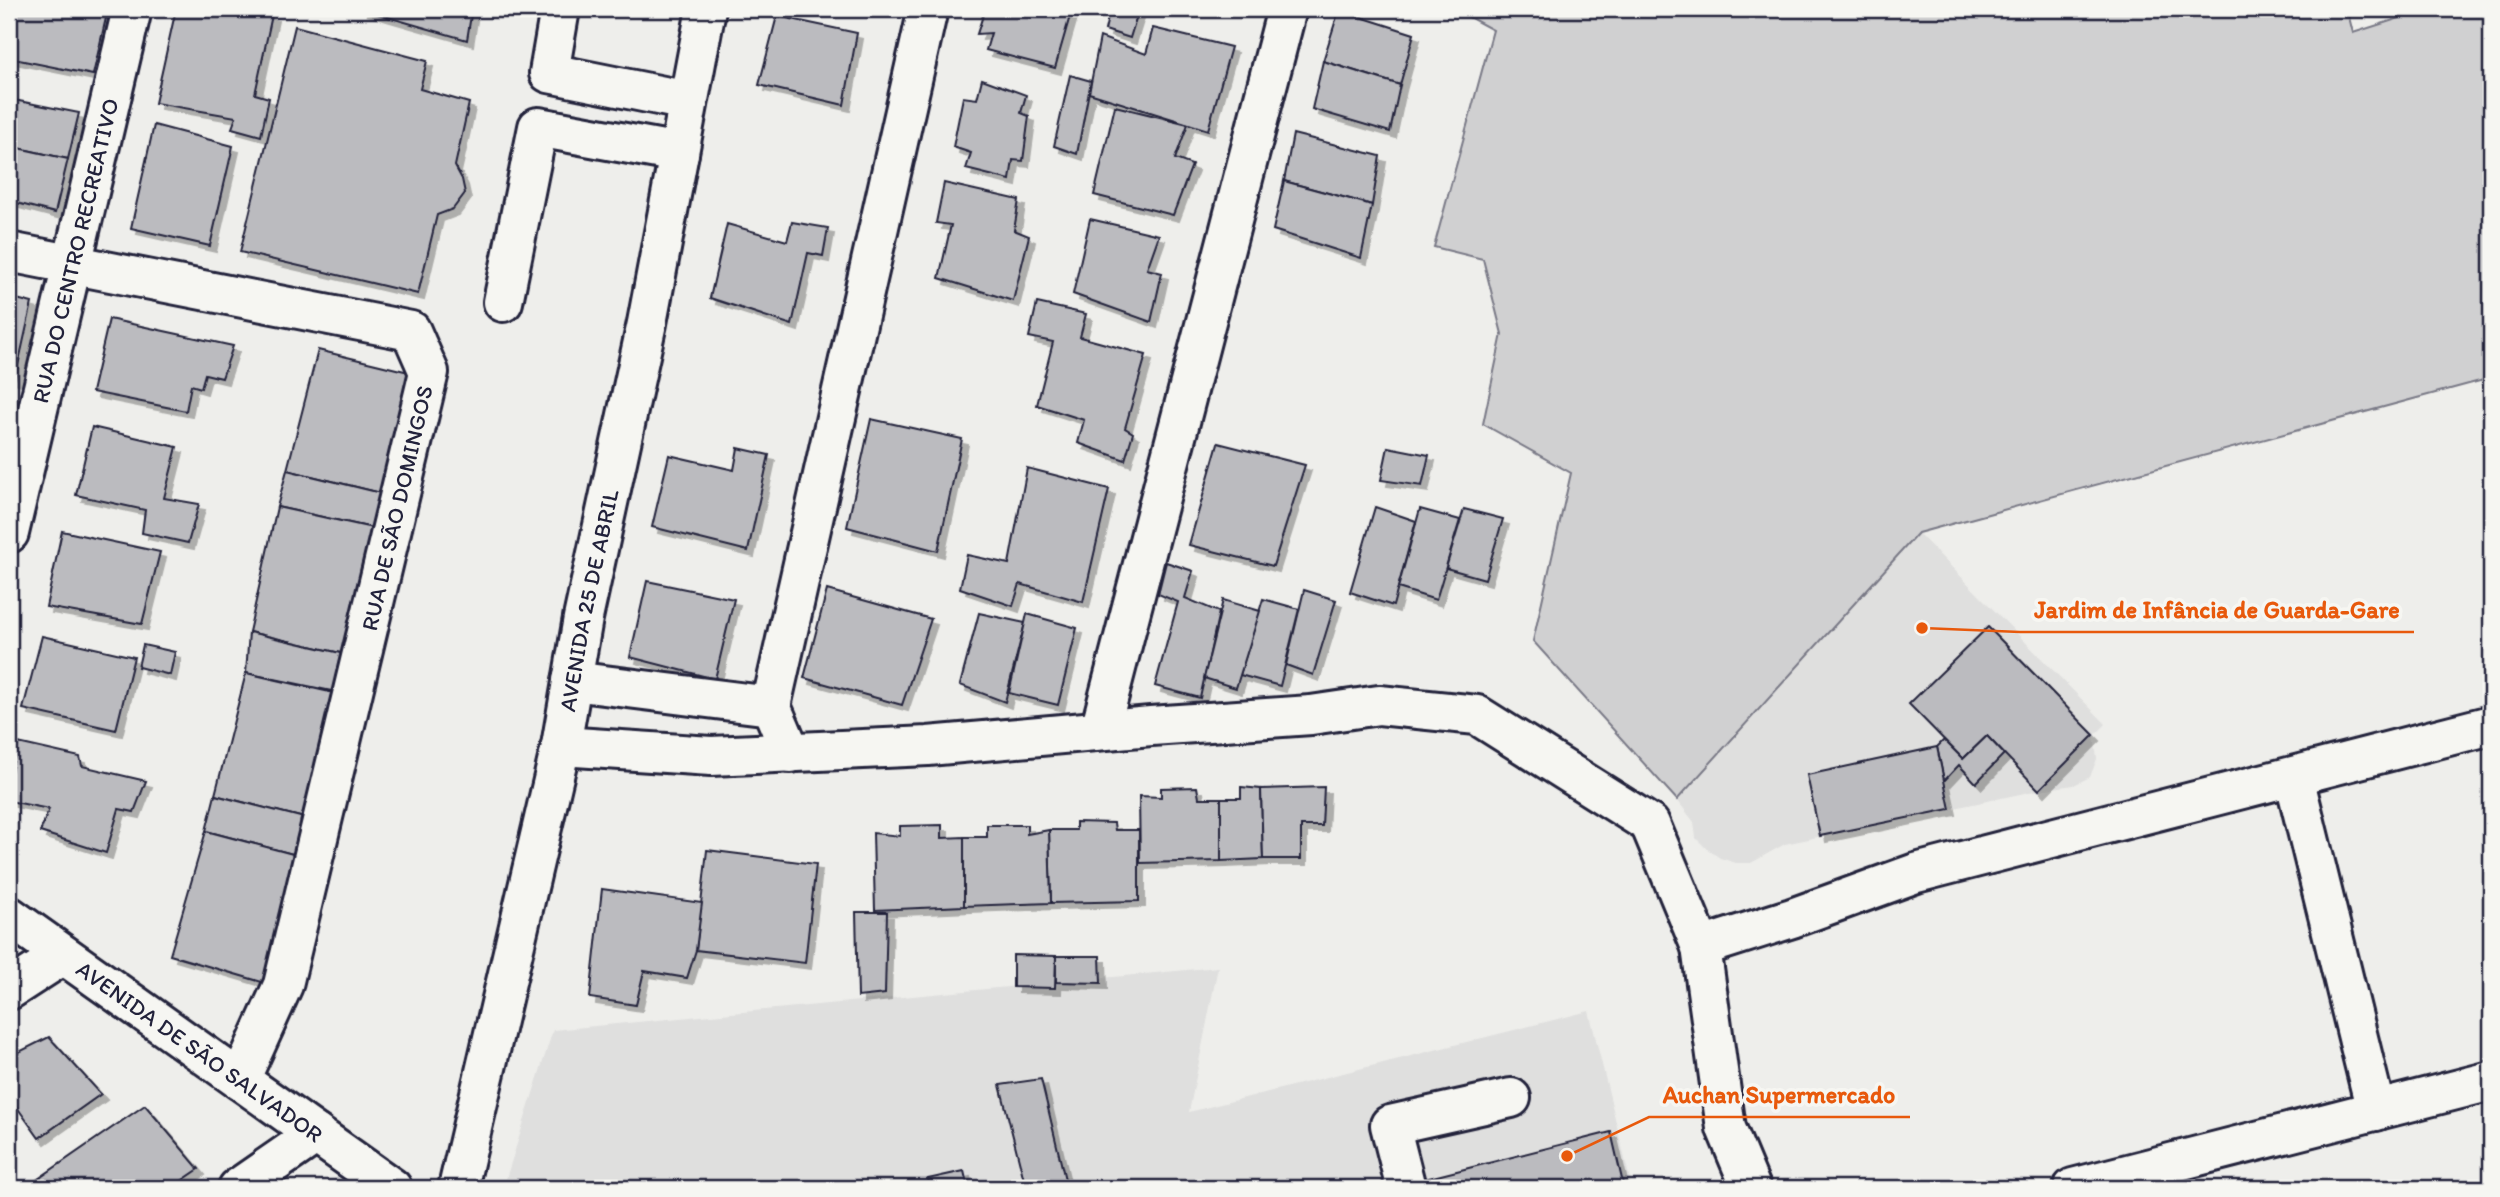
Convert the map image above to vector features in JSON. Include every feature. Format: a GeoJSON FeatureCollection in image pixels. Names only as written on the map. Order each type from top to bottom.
{"type":"FeatureCollection","features":[{"type":"Feature","properties":{"kind":"main road","name":"RUA DO CENTRO RECREATIVO"},"geometry":{"type":"LineString","coordinates":[[9,533],[132,9]]}},
{"type":"Feature","properties":{"kind":"main road"},"geometry":{"type":"LineString","coordinates":[[561,9],[549,73],[688,101]]}},
{"type":"Feature","properties":{"kind":"main road","name":"AVENIDA 25 DE ABRIL"},"geometry":{"type":"LineString","coordinates":[[458,1188],[561,746],[583,618],[647,323],[706,9]]}},
{"type":"Feature","properties":{"kind":"main road"},"geometry":{"type":"LineString","coordinates":[[791,753],[771,706],[928,9]]}},
{"type":"Feature","properties":{"kind":"main road"},"geometry":{"type":"LineString","coordinates":[[1100,730],[1287,9]]}},
{"type":"Feature","properties":{"kind":"main road"},"geometry":{"type":"LineString","coordinates":[[503,302],[538,127],[678,153]]}},
{"type":"Feature","properties":{"kind":"main road","name":"RUA DE SÃO DOMINGOS"},"geometry":{"type":"LineString","coordinates":[[9,252],[411,331],[429,372],[283,985],[240,1080]]}},
{"type":"Feature","properties":{"kind":"main road"},"geometry":{"type":"LineString","coordinates":[[572,681],[771,706]]}},
{"type":"Feature","properties":{"kind":"main road"},"geometry":{"type":"LineString","coordinates":[[561,746],[711,756],[928,746],[1311,715],[1379,705],[1477,715],[1650,824],[1701,947],[1726,1128],[1751,1188]]}},
{"type":"Feature","properties":{"kind":"main road"},"geometry":{"type":"LineString","coordinates":[[1701,947],[1792,918],[1916,873],[2491,725]]}},
{"type":"Feature","properties":{"kind":"main road"},"geometry":{"type":"LineString","coordinates":[[2294,777],[2376,1111]]}},
{"type":"Feature","properties":{"kind":"main road","name":"AVENIDA DE SÃO SALVADOR"},"geometry":{"type":"LineString","coordinates":[[9,916],[392,1188]]}},
{"type":"Feature","properties":{"kind":"main road"},"geometry":{"type":"LineString","coordinates":[[9,990],[63,955]]}},
{"type":"Feature","properties":{"kind":"main road"},"geometry":{"type":"LineString","coordinates":[[2079,1188],[2491,1082]]}},
{"type":"Feature","properties":{"kind":"main road"},"geometry":{"type":"LineString","coordinates":[[1406,1188],[1390,1125],[1511,1098]]}},
{"type":"Feature","properties":{"kind":"main road"},"geometry":{"type":"LineString","coordinates":[[238,1188],[316,1134]]}},
{"type":"Feature","properties":{"kind":"shaded area"},"geometry":{"type":"Polygon","coordinates":[[[1454,9],[2347,9],[2353,33],[2428,9],[2491,9],[2491,378],[1918,533],[1677,800],[1533,641],[1571,473],[1483,424],[1502,334],[1483,259],[1434,247],[1493,30],[1454,9]]]}},
{"type":"Feature","properties":{"kind":"shaded area"},"geometry":{"type":"Polygon","coordinates":[[[1918,533],[2106,724],[2094,736],[2097,759],[2090,777],[2074,785],[2039,790],[1785,844],[1751,863],[1736,863],[1720,858],[1696,838],[1694,822],[1677,800],[1918,533]]]}},
{"type":"Feature","properties":{"kind":"shaded area"},"geometry":{"type":"Polygon","coordinates":[[[1218,967],[1189,1112],[1589,1011],[1632,1188],[503,1188],[553,1030],[1218,967]]]}},
{"type":"Feature","properties":{"kind":"building"},"geometry":{"type":"Polygon","coordinates":[[[14,9],[108,9],[93,75],[9,58],[9,27],[14,9]]]}},
{"type":"Feature","properties":{"kind":"building"},"geometry":{"type":"Polygon","coordinates":[[[176,9],[246,9],[272,15],[255,94],[269,98],[261,136],[232,128],[236,117],[155,103],[176,9]]]}},
{"type":"Feature","properties":{"kind":"building"},"geometry":{"type":"Polygon","coordinates":[[[360,9],[472,9],[467,40],[360,9]]]}},
{"type":"Feature","properties":{"kind":"building"},"geometry":{"type":"Polygon","coordinates":[[[985,9],[1072,9],[1055,68],[986,50],[991,33],[977,34],[985,9]]]}},
{"type":"Feature","properties":{"kind":"building"},"geometry":{"type":"Polygon","coordinates":[[[1110,9],[1139,9],[1130,38],[1105,30],[1110,9]]]}},
{"type":"Feature","properties":{"kind":"building"},"geometry":{"type":"Polygon","coordinates":[[[1339,10],[1414,34],[1400,85],[1323,61],[1339,10]]]}},
{"type":"Feature","properties":{"kind":"building"},"geometry":{"type":"Polygon","coordinates":[[[777,16],[857,33],[844,105],[759,85],[777,16]]]}},
{"type":"Feature","properties":{"kind":"building"},"geometry":{"type":"Polygon","coordinates":[[[295,26],[427,61],[420,89],[469,103],[455,166],[465,193],[453,209],[437,215],[418,294],[240,252],[295,26]]]}},
{"type":"Feature","properties":{"kind":"building"},"geometry":{"type":"Polygon","coordinates":[[[1153,28],[1231,47],[1208,130],[1089,93],[1100,37],[1146,54],[1153,28]]]}},
{"type":"Feature","properties":{"kind":"building"},"geometry":{"type":"Polygon","coordinates":[[[1323,61],[1400,85],[1390,132],[1312,109],[1323,61]]]}},
{"type":"Feature","properties":{"kind":"building"},"geometry":{"type":"Polygon","coordinates":[[[1070,75],[1091,81],[1077,154],[1054,146],[1070,75]]]}},
{"type":"Feature","properties":{"kind":"building"},"geometry":{"type":"Polygon","coordinates":[[[982,79],[1026,95],[1021,113],[1029,116],[1023,161],[1013,160],[1010,180],[966,169],[971,153],[953,147],[963,97],[977,99],[982,79]]]}},
{"type":"Feature","properties":{"kind":"building"},"geometry":{"type":"Polygon","coordinates":[[[9,99],[79,113],[68,159],[9,146],[9,99]]]}},
{"type":"Feature","properties":{"kind":"building"},"geometry":{"type":"Polygon","coordinates":[[[1115,106],[1188,124],[1175,159],[1192,165],[1173,215],[1094,195],[1115,106]]]}},
{"type":"Feature","properties":{"kind":"building"},"geometry":{"type":"Polygon","coordinates":[[[154,125],[233,146],[210,246],[131,228],[154,125]]]}},
{"type":"Feature","properties":{"kind":"building"},"geometry":{"type":"Polygon","coordinates":[[[1293,134],[1380,156],[1372,205],[1284,181],[1293,134]]]}},
{"type":"Feature","properties":{"kind":"building"},"geometry":{"type":"Polygon","coordinates":[[[9,146],[68,159],[55,213],[9,201],[9,146]]]}},
{"type":"Feature","properties":{"kind":"building"},"geometry":{"type":"Polygon","coordinates":[[[1284,181],[1372,205],[1361,258],[1273,230],[1284,181]]]}},
{"type":"Feature","properties":{"kind":"building"},"geometry":{"type":"Polygon","coordinates":[[[944,183],[1019,200],[1014,230],[1029,236],[1013,301],[939,278],[951,225],[936,223],[944,183]]]}},
{"type":"Feature","properties":{"kind":"building"},"geometry":{"type":"Polygon","coordinates":[[[1090,219],[1159,235],[1147,269],[1162,273],[1151,322],[1073,294],[1090,219]]]}},
{"type":"Feature","properties":{"kind":"building"},"geometry":{"type":"Polygon","coordinates":[[[792,222],[828,228],[823,256],[808,253],[792,325],[710,298],[727,224],[787,241],[792,222]]]}},
{"type":"Feature","properties":{"kind":"building"},"geometry":{"type":"Polygon","coordinates":[[[9,297],[32,303],[15,379],[9,377],[9,297]]]}},
{"type":"Feature","properties":{"kind":"building"},"geometry":{"type":"Polygon","coordinates":[[[1037,303],[1086,314],[1080,337],[1146,355],[1125,428],[1133,433],[1125,460],[1078,443],[1084,420],[1037,405],[1053,342],[1029,337],[1037,303]]]}},
{"type":"Feature","properties":{"kind":"building"},"geometry":{"type":"Polygon","coordinates":[[[109,319],[233,346],[222,378],[205,374],[201,388],[191,385],[186,411],[92,392],[109,319]]]}},
{"type":"Feature","properties":{"kind":"building"},"geometry":{"type":"Polygon","coordinates":[[[318,350],[413,373],[385,494],[287,470],[318,350]]]}},
{"type":"Feature","properties":{"kind":"building"},"geometry":{"type":"Polygon","coordinates":[[[871,419],[962,439],[938,551],[847,527],[871,419]]]}},
{"type":"Feature","properties":{"kind":"building"},"geometry":{"type":"Polygon","coordinates":[[[92,427],[177,447],[164,498],[199,504],[188,543],[142,533],[145,510],[76,495],[92,427]]]}},
{"type":"Feature","properties":{"kind":"building"},"geometry":{"type":"Polygon","coordinates":[[[1218,443],[1305,465],[1273,566],[1189,545],[1218,443]]]}},
{"type":"Feature","properties":{"kind":"building"},"geometry":{"type":"Polygon","coordinates":[[[1388,447],[1429,455],[1422,486],[1381,480],[1388,447]]]}},
{"type":"Feature","properties":{"kind":"building"},"geometry":{"type":"Polygon","coordinates":[[[738,448],[769,455],[748,551],[652,527],[669,455],[734,470],[738,448]]]}},
{"type":"Feature","properties":{"kind":"building"},"geometry":{"type":"Polygon","coordinates":[[[1027,468],[1109,489],[1083,602],[1020,584],[1013,606],[960,588],[967,555],[1009,564],[1027,468]]]}},
{"type":"Feature","properties":{"kind":"building"},"geometry":{"type":"Polygon","coordinates":[[[287,470],[385,494],[377,529],[277,507],[287,470]]]}},
{"type":"Feature","properties":{"kind":"building"},"geometry":{"type":"Polygon","coordinates":[[[277,507],[377,529],[349,655],[249,632],[277,507]]]}},
{"type":"Feature","properties":{"kind":"building"},"geometry":{"type":"Polygon","coordinates":[[[1375,507],[1416,521],[1393,606],[1350,592],[1375,507]]]}},
{"type":"Feature","properties":{"kind":"building"},"geometry":{"type":"Polygon","coordinates":[[[1420,509],[1460,520],[1436,600],[1398,588],[1420,509]]]}},
{"type":"Feature","properties":{"kind":"building"},"geometry":{"type":"Polygon","coordinates":[[[1464,509],[1503,519],[1485,579],[1446,568],[1464,509]]]}},
{"type":"Feature","properties":{"kind":"building"},"geometry":{"type":"Polygon","coordinates":[[[62,531],[160,552],[142,624],[46,607],[62,531]]]}},
{"type":"Feature","properties":{"kind":"building"},"geometry":{"type":"Polygon","coordinates":[[[1166,562],[1193,571],[1185,598],[1219,612],[1200,698],[1155,686],[1178,602],[1158,594],[1166,562]]]}},
{"type":"Feature","properties":{"kind":"building"},"geometry":{"type":"Polygon","coordinates":[[[647,581],[734,599],[715,679],[630,657],[647,581]]]}},
{"type":"Feature","properties":{"kind":"building"},"geometry":{"type":"Polygon","coordinates":[[[827,590],[931,619],[902,705],[804,678],[827,590]]]}},
{"type":"Feature","properties":{"kind":"building"},"geometry":{"type":"Polygon","coordinates":[[[1304,590],[1336,600],[1313,675],[1286,665],[1304,590]]]}},
{"type":"Feature","properties":{"kind":"building"},"geometry":{"type":"Polygon","coordinates":[[[1263,599],[1299,609],[1280,686],[1240,675],[1263,599]]]}},
{"type":"Feature","properties":{"kind":"building"},"geometry":{"type":"Polygon","coordinates":[[[1223,600],[1260,611],[1236,688],[1204,678],[1223,600]]]}},
{"type":"Feature","properties":{"kind":"building"},"geometry":{"type":"Polygon","coordinates":[[[979,613],[1025,623],[1005,702],[960,685],[979,613]]]}},
{"type":"Feature","properties":{"kind":"building"},"geometry":{"type":"Polygon","coordinates":[[[1027,614],[1077,628],[1058,705],[1009,693],[1027,614]]]}},
{"type":"Feature","properties":{"kind":"building"},"geometry":{"type":"Polygon","coordinates":[[[1988,627],[2094,735],[2039,790],[1987,736],[1963,759],[1909,704],[1988,627]]]}},
{"type":"Feature","properties":{"kind":"building"},"geometry":{"type":"Polygon","coordinates":[[[249,632],[349,655],[341,693],[246,673],[249,632]]]}},
{"type":"Feature","properties":{"kind":"building"},"geometry":{"type":"Polygon","coordinates":[[[42,636],[134,657],[116,730],[23,709],[42,636]]]}},
{"type":"Feature","properties":{"kind":"building"},"geometry":{"type":"Polygon","coordinates":[[[143,645],[175,652],[170,675],[138,667],[143,645]]]}},
{"type":"Feature","properties":{"kind":"building"},"geometry":{"type":"Polygon","coordinates":[[[246,673],[343,695],[312,820],[215,795],[246,673]]]}},
{"type":"Feature","properties":{"kind":"building"},"geometry":{"type":"Polygon","coordinates":[[[1987,736],[2004,754],[1976,783],[1959,765],[1944,781],[1937,747],[1944,740],[1963,759],[1987,736]]]}},
{"type":"Feature","properties":{"kind":"building"},"geometry":{"type":"Polygon","coordinates":[[[18,743],[80,757],[82,766],[146,781],[134,812],[119,809],[106,853],[40,832],[49,809],[9,801],[9,781],[18,743]]]}},
{"type":"Feature","properties":{"kind":"building"},"geometry":{"type":"Polygon","coordinates":[[[1937,747],[1950,809],[1820,836],[1807,775],[1937,747]]]}},
{"type":"Feature","properties":{"kind":"building"},"geometry":{"type":"Polygon","coordinates":[[[1197,787],[1199,798],[1221,798],[1221,861],[1140,863],[1139,796],[1161,797],[1161,788],[1197,787]]]}},
{"type":"Feature","properties":{"kind":"building"},"geometry":{"type":"Polygon","coordinates":[[[1241,787],[1261,789],[1263,859],[1221,861],[1221,798],[1241,798],[1241,787]]]}},
{"type":"Feature","properties":{"kind":"building"},"geometry":{"type":"Polygon","coordinates":[[[1324,787],[1322,826],[1301,826],[1301,859],[1263,859],[1261,789],[1324,787]]]}},
{"type":"Feature","properties":{"kind":"building"},"geometry":{"type":"Polygon","coordinates":[[[215,795],[312,820],[304,857],[206,831],[215,795]]]}},
{"type":"Feature","properties":{"kind":"building"},"geometry":{"type":"Polygon","coordinates":[[[1076,822],[1114,823],[1115,830],[1139,830],[1139,901],[1051,903],[1049,830],[1076,830],[1076,822]]]}},
{"type":"Feature","properties":{"kind":"building"},"geometry":{"type":"Polygon","coordinates":[[[942,825],[942,838],[964,837],[964,906],[875,910],[873,833],[900,836],[900,826],[942,825]]]}},
{"type":"Feature","properties":{"kind":"building"},"geometry":{"type":"Polygon","coordinates":[[[987,825],[1027,825],[1027,834],[1049,830],[1051,903],[964,906],[964,837],[987,837],[987,825]]]}},
{"type":"Feature","properties":{"kind":"building"},"geometry":{"type":"Polygon","coordinates":[[[206,831],[304,857],[272,985],[170,955],[206,831]]]}},
{"type":"Feature","properties":{"kind":"building"},"geometry":{"type":"Polygon","coordinates":[[[707,850],[816,864],[805,963],[696,950],[707,850]]]}},
{"type":"Feature","properties":{"kind":"building"},"geometry":{"type":"Polygon","coordinates":[[[602,889],[702,903],[696,950],[687,978],[644,971],[636,1005],[590,998],[602,889]]]}},
{"type":"Feature","properties":{"kind":"building"},"geometry":{"type":"Polygon","coordinates":[[[856,912],[887,912],[885,994],[858,997],[856,912]]]}},
{"type":"Feature","properties":{"kind":"building"},"geometry":{"type":"Polygon","coordinates":[[[1013,955],[1056,956],[1055,988],[1013,987],[1013,955]]]}},
{"type":"Feature","properties":{"kind":"building"},"geometry":{"type":"Polygon","coordinates":[[[1056,956],[1100,956],[1101,983],[1056,982],[1056,956]]]}},
{"type":"Feature","properties":{"kind":"building"},"geometry":{"type":"Polygon","coordinates":[[[49,1037],[101,1094],[39,1138],[9,1096],[9,1057],[49,1037]]]}},
{"type":"Feature","properties":{"kind":"building"},"geometry":{"type":"Polygon","coordinates":[[[1041,1079],[1067,1188],[1026,1188],[1000,1085],[1041,1079]]]}},
{"type":"Feature","properties":{"kind":"building"},"geometry":{"type":"Polygon","coordinates":[[[145,1105],[199,1169],[171,1188],[28,1186],[145,1105]]]}},
{"type":"Feature","properties":{"kind":"building"},"geometry":{"type":"Polygon","coordinates":[[[1611,1132],[1624,1188],[1428,1188],[1425,1179],[1611,1132]]]}},
{"type":"Feature","properties":{"kind":"building"},"geometry":{"type":"Polygon","coordinates":[[[964,1171],[968,1188],[930,1188],[928,1179],[964,1171]]]}},
{"type":"Feature","properties":{"kind":"place","name":"Jardim de Infância de Guarda-Gare"},"geometry":{"type":"Point","coordinates":[1922,628]}},
{"type":"Feature","properties":{"kind":"place","name":"Auchan Supermercado"},"geometry":{"type":"Point","coordinates":[1567,1156]}}]}
